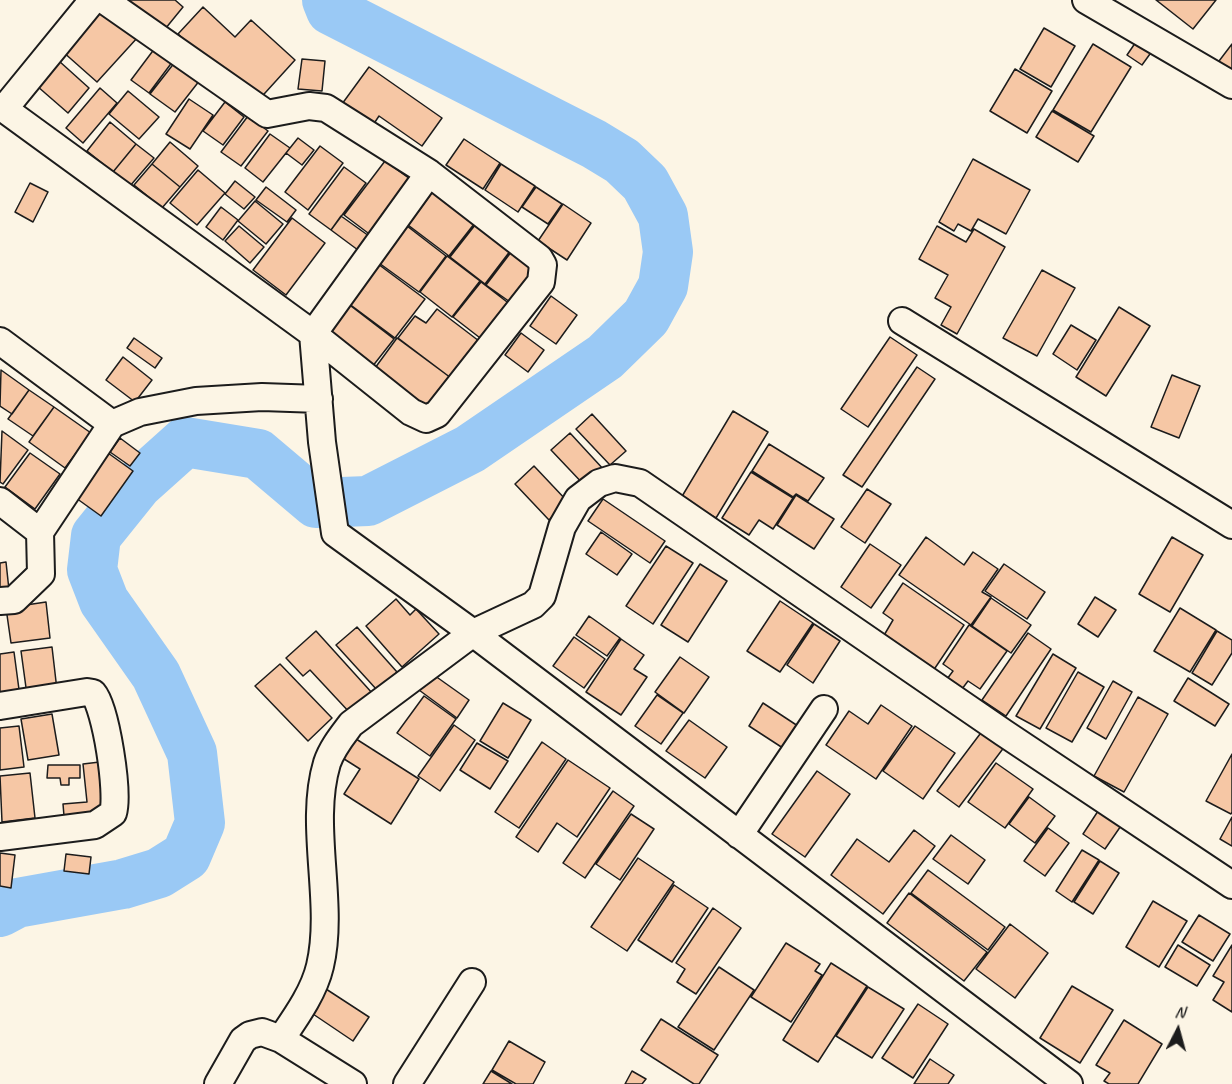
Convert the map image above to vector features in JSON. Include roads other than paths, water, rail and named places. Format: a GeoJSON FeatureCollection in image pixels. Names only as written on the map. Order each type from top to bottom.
{"type":"FeatureCollection","features":[{"type":"Feature","properties":{"kind":"street"},"geometry":{"type":"LineString","coordinates":[[93,0],[2,107],[313,334],[411,412],[426,420],[436,414],[541,282],[543,265],[539,258],[429,173],[326,108],[309,106],[267,114],[104,0]]}},
{"type":"Feature","properties":{"kind":"street"},"geometry":{"type":"LineString","coordinates":[[1086,0],[1232,85]]}},
{"type":"Feature","properties":{"kind":"street"},"geometry":{"type":"LineString","coordinates":[[429,173],[313,334],[326,474],[335,533],[473,633],[1069,1084]]}},
{"type":"Feature","properties":{"kind":"street"},"geometry":{"type":"LineString","coordinates":[[902,321],[1232,525]]}},
{"type":"Feature","properties":{"kind":"street"},"geometry":{"type":"LineString","coordinates":[[0,341],[112,424]]}},
{"type":"Feature","properties":{"kind":"street"},"geometry":{"type":"LineString","coordinates":[[0,602],[14,600],[41,574],[40,532],[112,424],[140,412],[196,401],[262,397],[319,399]]}},
{"type":"Feature","properties":{"kind":"street"},"geometry":{"type":"LineString","coordinates":[[280,1039],[315,984],[320,964],[323,935],[322,789],[328,762],[337,742],[351,724],[473,633],[533,605],[543,596],[562,527],[578,499],[599,483],[615,478],[640,483],[1004,733],[1232,885]]}},
{"type":"Feature","properties":{"kind":"street"},"geometry":{"type":"LineString","coordinates":[[0,501],[40,532]]}},
{"type":"Feature","properties":{"kind":"street"},"geometry":{"type":"LineString","coordinates":[[0,706],[72,694],[93,693],[98,704],[113,768],[116,792],[113,813],[95,825],[0,837]]}},
{"type":"Feature","properties":{"kind":"street"},"geometry":{"type":"LineString","coordinates":[[739,835],[824,709]]}},
{"type":"Feature","properties":{"kind":"street"},"geometry":{"type":"LineString","coordinates":[[407,1084],[472,982]]}},
{"type":"Feature","properties":{"kind":"street"},"geometry":{"type":"LineString","coordinates":[[218,1084],[236,1049],[250,1035],[262,1032],[280,1039],[353,1084]]}},
{"type":"Feature","properties":{"kind":"waterway"},"geometry":{"type":"LineString","coordinates":[[0,912],[17,903],[123,884],[159,873],[186,856],[200,823],[192,753],[156,675],[104,601],[92,570],[96,536],[137,485],[185,442],[258,454],[316,503],[368,501],[470,449],[605,357],[646,317],[663,286],[668,252],[663,216],[645,183],[622,161],[594,144],[331,10],[327,0]]}}]}
